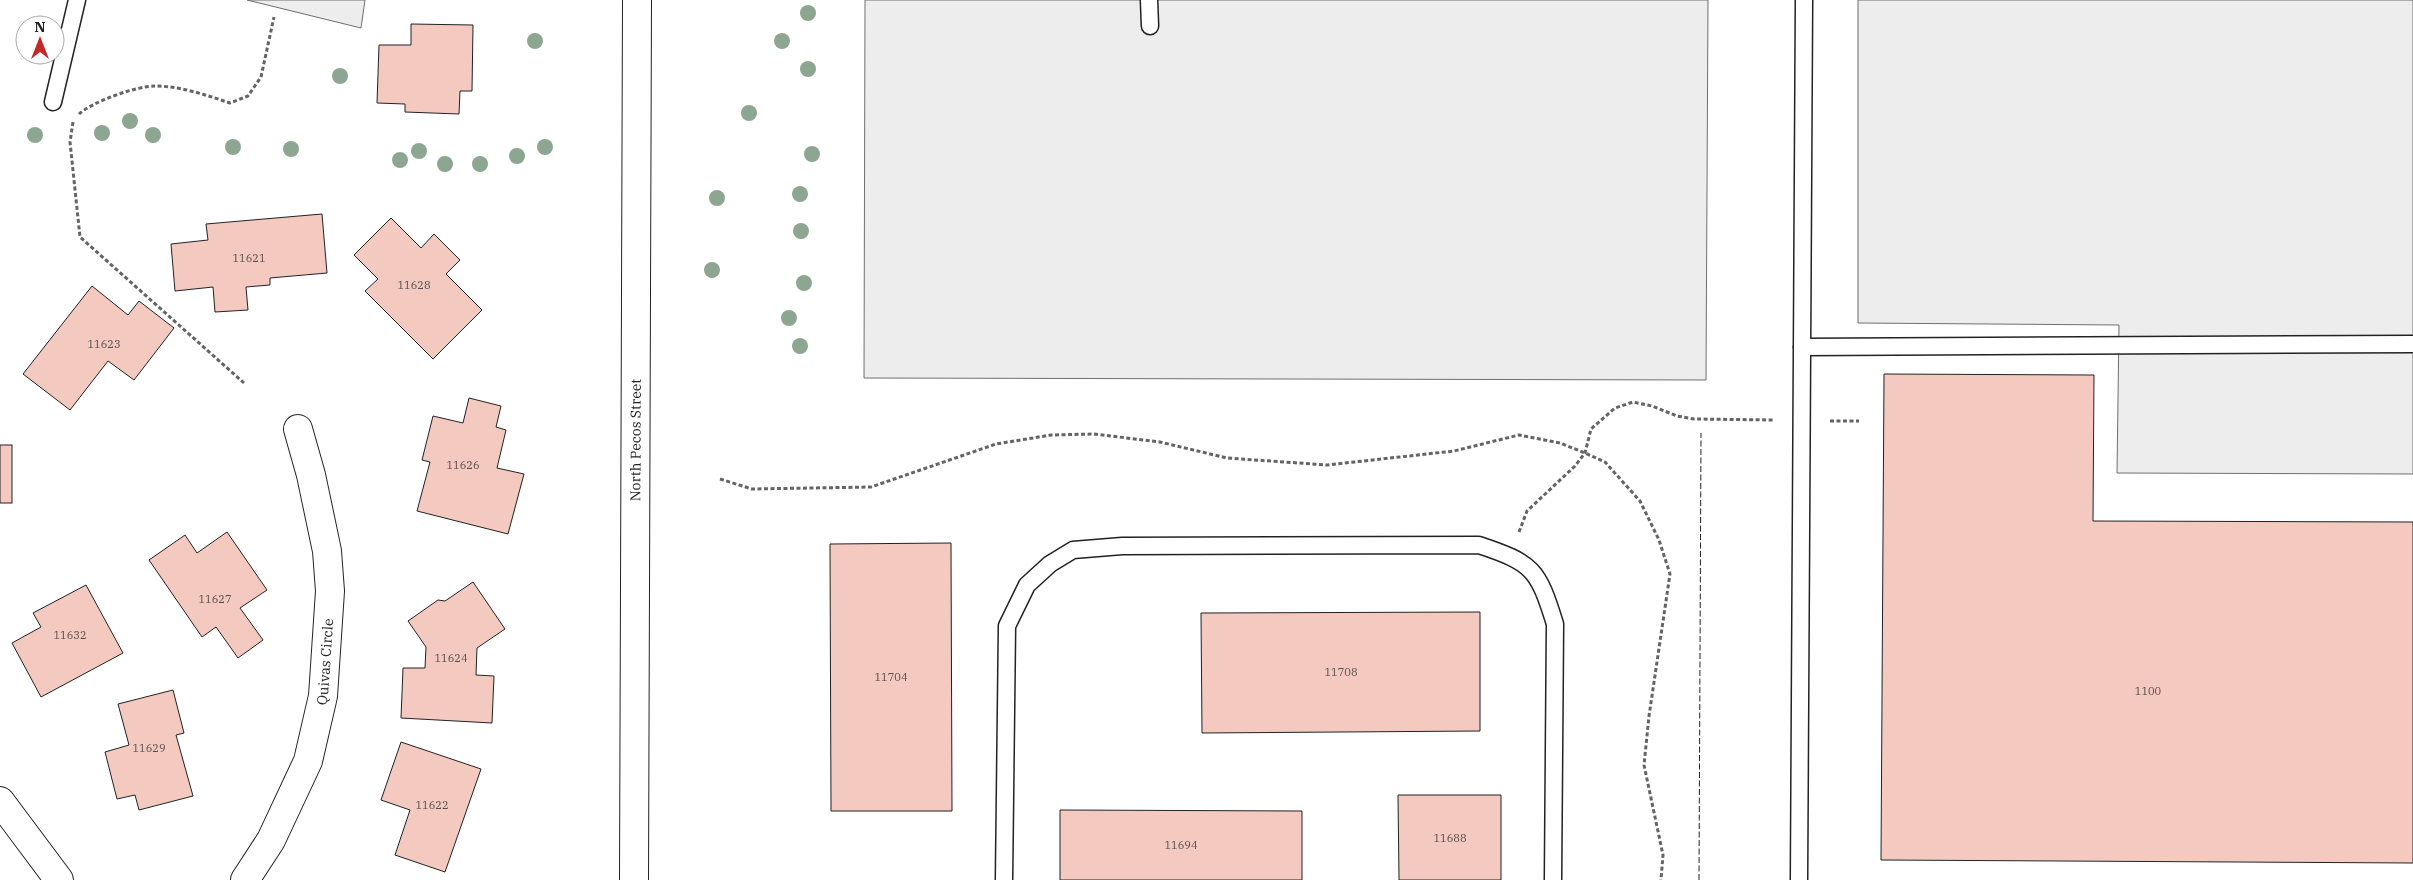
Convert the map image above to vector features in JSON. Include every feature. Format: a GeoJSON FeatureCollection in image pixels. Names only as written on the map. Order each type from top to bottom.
{"type":"FeatureCollection","features":[{"type":"Feature","properties":{"kind":"street","name":"North Pecos Street"},"geometry":{"type":"LineString","coordinates":[[634,880],[637,0]]}},
{"type":"Feature","properties":{"kind":"street","name":"Quivas Circle"},"geometry":{"type":"LineString","coordinates":[[245,880],[271,840],[308,761],[323,696],[330,592],[327,551],[311,475],[298,429]]}},
{"type":"Feature","properties":{"kind":"street"},"geometry":{"type":"LineString","coordinates":[[0,801],[59,880]]}},
{"type":"Feature","properties":{"kind":"lane"},"geometry":{"type":"LineString","coordinates":[[54,102],[78,0]]}},
{"type":"Feature","properties":{"kind":"lane"},"geometry":{"type":"LineString","coordinates":[[1149,0],[1150,26]]}},
{"type":"Feature","properties":{"kind":"lane"},"geometry":{"type":"LineString","coordinates":[[1799,880],[1804,0]]}},
{"type":"Feature","properties":{"kind":"lane"},"geometry":{"type":"LineString","coordinates":[[1802,347],[2413,344]]}},
{"type":"Feature","properties":{"kind":"lane"},"geometry":{"type":"LineString","coordinates":[[1004,880],[1007,626],[1026,585],[1050,564],[1073,550],[1122,546],[1479,545],[1513,557],[1535,574],[1545,592],[1555,624],[1553,880]]}},
{"type":"Feature","properties":{"kind":"path"},"geometry":{"type":"LineString","coordinates":[[244,383],[80,237],[70,142],[74,118],[89,105],[119,95],[154,86],[200,93],[230,103],[248,96],[261,77],[274,17]]}},
{"type":"Feature","properties":{"kind":"path"},"geometry":{"type":"LineString","coordinates":[[1513,557],[1518,533],[1527,511],[1575,466],[1585,453],[1591,429],[1615,408],[1633,402],[1652,406],[1677,416],[1694,419],[1859,421]]}},
{"type":"Feature","properties":{"kind":"shaded area"},"geometry":{"type":"Polygon","coordinates":[[[247,0],[365,0],[361,28],[247,0]]]}},
{"type":"Feature","properties":{"kind":"shaded area"},"geometry":{"type":"Polygon","coordinates":[[[865,0],[1708,0],[1706,380],[864,378],[865,0]]]}},
{"type":"Feature","properties":{"kind":"shaded area"},"geometry":{"type":"Polygon","coordinates":[[[1858,0],[2413,0],[2413,474],[2117,473],[2119,325],[1858,323],[1858,0]]]}},
{"type":"Feature","properties":{"kind":"building"},"geometry":{"type":"Polygon","coordinates":[[[411,24],[473,25],[472,91],[460,91],[459,114],[405,112],[405,104],[377,103],[379,45],[411,45],[411,24]]]}},
{"type":"Feature","properties":{"kind":"building"},"geometry":{"type":"Polygon","coordinates":[[[322,214],[327,273],[270,278],[270,285],[246,287],[248,310],[215,312],[213,287],[175,291],[171,244],[208,240],[206,224],[322,214]]]}},
{"type":"Feature","properties":{"kind":"building"},"geometry":{"type":"Polygon","coordinates":[[[391,218],[421,248],[434,234],[460,260],[446,274],[482,310],[433,359],[365,291],[378,279],[354,255],[391,218]]]}},
{"type":"Feature","properties":{"kind":"building"},"geometry":{"type":"Polygon","coordinates":[[[92,286],[128,315],[139,301],[174,328],[134,380],[108,361],[70,410],[23,374],[92,286]]]}},
{"type":"Feature","properties":{"kind":"building"},"geometry":{"type":"Polygon","coordinates":[[[1884,374],[2094,375],[2093,521],[2413,522],[2413,863],[1881,860],[1884,374]]]}},
{"type":"Feature","properties":{"kind":"building"},"geometry":{"type":"Polygon","coordinates":[[[469,398],[501,406],[496,427],[506,430],[497,468],[524,474],[508,534],[417,511],[430,462],[422,460],[433,416],[463,423],[469,398]]]}},
{"type":"Feature","properties":{"kind":"building"},"geometry":{"type":"Polygon","coordinates":[[[0,445],[12,445],[12,503],[0,503],[0,445]]]}},
{"type":"Feature","properties":{"kind":"building"},"geometry":{"type":"Polygon","coordinates":[[[227,532],[267,590],[240,608],[263,640],[238,658],[216,627],[202,637],[149,560],[185,535],[197,553],[227,532]]]}},
{"type":"Feature","properties":{"kind":"building"},"geometry":{"type":"Polygon","coordinates":[[[951,543],[952,811],[831,811],[830,544],[951,543]]]}},
{"type":"Feature","properties":{"kind":"building"},"geometry":{"type":"Polygon","coordinates":[[[473,582],[505,629],[477,648],[476,675],[494,676],[492,723],[401,718],[403,668],[425,668],[426,647],[408,621],[438,600],[445,601],[473,582]]]}},
{"type":"Feature","properties":{"kind":"building"},"geometry":{"type":"Polygon","coordinates":[[[86,585],[123,653],[41,697],[12,643],[41,627],[33,613],[86,585]]]}},
{"type":"Feature","properties":{"kind":"building"},"geometry":{"type":"Polygon","coordinates":[[[1480,612],[1480,731],[1202,733],[1201,613],[1480,612]]]}},
{"type":"Feature","properties":{"kind":"building"},"geometry":{"type":"Polygon","coordinates":[[[173,690],[184,733],[176,735],[193,796],[139,810],[135,795],[117,799],[105,752],[129,745],[118,704],[173,690]]]}},
{"type":"Feature","properties":{"kind":"building"},"geometry":{"type":"Polygon","coordinates":[[[401,742],[481,769],[445,872],[395,855],[410,810],[381,800],[401,742]]]}},
{"type":"Feature","properties":{"kind":"building"},"geometry":{"type":"Polygon","coordinates":[[[1398,795],[1501,795],[1501,880],[1399,880],[1398,795]]]}},
{"type":"Feature","properties":{"kind":"building"},"geometry":{"type":"Polygon","coordinates":[[[1060,810],[1302,811],[1302,880],[1060,880],[1060,810]]]}},
{"type":"Feature","properties":{"kind":"fence"},"geometry":{"type":"LineString","coordinates":[[1699,880],[1701,433]]}}]}
